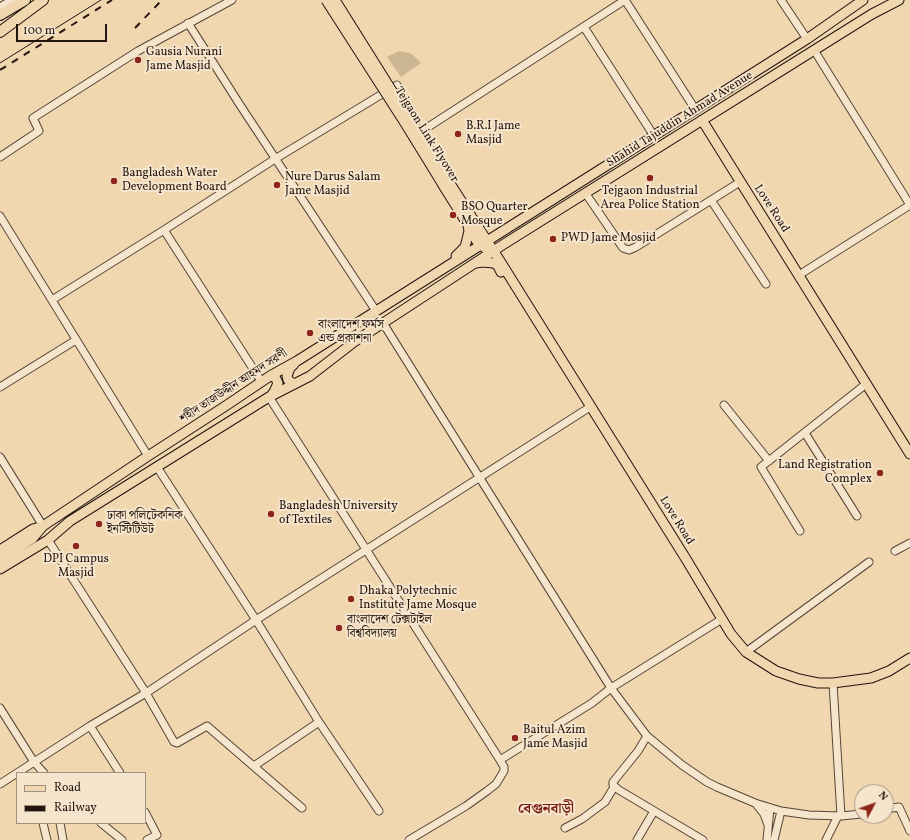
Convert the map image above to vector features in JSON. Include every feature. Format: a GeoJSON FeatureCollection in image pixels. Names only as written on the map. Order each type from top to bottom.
{"type":"FeatureCollection","features":[{"type":"Feature","properties":{"kind":"highway"},"geometry":{"type":"LineString","coordinates":[[0,15],[25,0]]}},
{"type":"Feature","properties":{"kind":"highway"},"geometry":{"type":"LineString","coordinates":[[0,32],[43,0]]}},
{"type":"Feature","properties":{"kind":"main road","name":"Tejgaon Link Flyover"},"geometry":{"type":"LineString","coordinates":[[326,0],[446,184]]}},
{"type":"Feature","properties":{"kind":"main road","name":"Tejgaon Link Flyover"},"geometry":{"type":"LineString","coordinates":[[335,0],[446,184],[484,243]]}},
{"type":"Feature","properties":{"kind":"main road","name":"শহীদ তাজউদ্দীন আহমদ সরণী"},"geometry":{"type":"LineString","coordinates":[[0,550],[33,529],[43,526],[228,405],[262,381],[297,361],[654,136],[807,39],[863,0]]}},
{"type":"Feature","properties":{"kind":"main road"},"geometry":{"type":"LineString","coordinates":[[872,14],[886,0]]}},
{"type":"Feature","properties":{"kind":"main road","name":"Shahid Tajuddin Ahmad Avenue"},"geometry":{"type":"LineString","coordinates":[[474,263],[872,14],[899,0]]}},
{"type":"Feature","properties":{"kind":"main road","name":"Love Road"},"geometry":{"type":"LineString","coordinates":[[702,120],[910,454]]}},
{"type":"Feature","properties":{"kind":"main road"},"geometry":{"type":"LineString","coordinates":[[564,193],[571,203]]}},
{"type":"Feature","properties":{"kind":"main road"},"geometry":{"type":"LineString","coordinates":[[431,276],[435,270],[458,255],[465,248],[471,224],[498,234]]}},
{"type":"Feature","properties":{"kind":"main road"},"geometry":{"type":"LineString","coordinates":[[484,243],[487,249],[493,251]]}},
{"type":"Feature","properties":{"kind":"main road","name":"Love Road"},"geometry":{"type":"LineString","coordinates":[[493,251],[682,552],[731,634],[746,652],[756,660],[788,676],[818,683],[856,681],[880,675],[900,666],[910,658]]}},
{"type":"Feature","properties":{"kind":"main road"},"geometry":{"type":"LineString","coordinates":[[0,569],[48,540],[70,521],[269,398],[310,376],[354,342],[474,263],[488,262],[496,265],[517,299],[529,308]]}},
{"type":"Feature","properties":{"kind":"main road"},"geometry":{"type":"LineString","coordinates":[[294,384],[288,380],[287,376],[290,368],[297,361]]}},
{"type":"Feature","properties":{"kind":"main road"},"geometry":{"type":"LineString","coordinates":[[269,398],[274,392],[278,383],[275,377],[270,376]]}},
{"type":"Feature","properties":{"kind":"main road"},"geometry":{"type":"LineString","coordinates":[[0,559],[27,542],[36,535],[43,526]]}},
{"type":"Feature","properties":{"kind":"street"},"geometry":{"type":"LineString","coordinates":[[0,7],[12,0]]}},
{"type":"Feature","properties":{"kind":"street"},"geometry":{"type":"LineString","coordinates":[[0,157],[39,130],[32,118],[138,51],[232,0]]}},
{"type":"Feature","properties":{"kind":"street"},"geometry":{"type":"LineString","coordinates":[[425,129],[625,0],[695,109]]}},
{"type":"Feature","properties":{"kind":"street"},"geometry":{"type":"LineString","coordinates":[[781,0],[807,39]]}},
{"type":"Feature","properties":{"kind":"street"},"geometry":{"type":"LineString","coordinates":[[188,23],[275,159],[376,311]]}},
{"type":"Feature","properties":{"kind":"street"},"geometry":{"type":"LineString","coordinates":[[584,27],[654,136]]}},
{"type":"Feature","properties":{"kind":"street"},"geometry":{"type":"LineString","coordinates":[[799,275],[910,205],[814,50]]}},
{"type":"Feature","properties":{"kind":"street"},"geometry":{"type":"LineString","coordinates":[[52,300],[275,159],[397,85]]}},
{"type":"Feature","properties":{"kind":"street"},"geometry":{"type":"LineString","coordinates":[[586,194],[623,248],[629,250],[740,182]]}},
{"type":"Feature","properties":{"kind":"street"},"geometry":{"type":"LineString","coordinates":[[711,200],[766,284]]}},
{"type":"Feature","properties":{"kind":"street"},"geometry":{"type":"LineString","coordinates":[[0,216],[148,456]]}},
{"type":"Feature","properties":{"kind":"street"},"geometry":{"type":"LineString","coordinates":[[164,230],[262,381]]}},
{"type":"Feature","properties":{"kind":"street"},"geometry":{"type":"LineString","coordinates":[[383,323],[611,688],[647,736],[682,765],[707,782],[717,788],[755,803],[781,811],[809,815],[854,815]]}},
{"type":"Feature","properties":{"kind":"street"},"geometry":{"type":"LineString","coordinates":[[0,387],[76,340]]}},
{"type":"Feature","properties":{"kind":"street"},"geometry":{"type":"LineString","coordinates":[[800,531],[761,467],[866,384]]}},
{"type":"Feature","properties":{"kind":"street"},"geometry":{"type":"LineString","coordinates":[[269,398],[367,549],[500,760],[504,771],[496,784],[466,806],[409,840]]}},
{"type":"Feature","properties":{"kind":"street"},"geometry":{"type":"LineString","coordinates":[[724,405],[769,461]]}},
{"type":"Feature","properties":{"kind":"street"},"geometry":{"type":"LineString","coordinates":[[19,772],[90,726],[146,693],[256,620],[590,407]]}},
{"type":"Feature","properties":{"kind":"street"},"geometry":{"type":"LineString","coordinates":[[804,433],[858,516]]}},
{"type":"Feature","properties":{"kind":"street"},"geometry":{"type":"LineString","coordinates":[[0,457],[43,526]]}},
{"type":"Feature","properties":{"kind":"street"},"geometry":{"type":"LineString","coordinates":[[157,467],[256,620],[319,722],[379,811]]}},
{"type":"Feature","properties":{"kind":"street"},"geometry":{"type":"LineString","coordinates":[[48,540],[146,693],[174,742],[177,743],[208,726],[302,808]]}},
{"type":"Feature","properties":{"kind":"street"},"geometry":{"type":"LineString","coordinates":[[895,551],[910,543]]}},
{"type":"Feature","properties":{"kind":"street"},"geometry":{"type":"LineString","coordinates":[[746,652],[869,562]]}},
{"type":"Feature","properties":{"kind":"street"},"geometry":{"type":"LineString","coordinates":[[500,760],[592,704],[611,688],[722,618]]}},
{"type":"Feature","properties":{"kind":"street"},"geometry":{"type":"LineString","coordinates":[[826,840],[840,816],[833,683]]}},
{"type":"Feature","properties":{"kind":"street"},"geometry":{"type":"LineString","coordinates":[[0,708],[34,762],[43,772]]}},
{"type":"Feature","properties":{"kind":"street"},"geometry":{"type":"LineString","coordinates":[[254,766],[319,722]]}},
{"type":"Feature","properties":{"kind":"street"},"geometry":{"type":"LineString","coordinates":[[90,726],[119,772]]}},
{"type":"Feature","properties":{"kind":"street"},"geometry":{"type":"LineString","coordinates":[[565,828],[582,819],[605,802],[614,787],[613,782],[638,751],[647,736]]}},
{"type":"Feature","properties":{"kind":"street"},"geometry":{"type":"LineString","coordinates":[[0,784],[16,774]]}},
{"type":"Feature","properties":{"kind":"street"},"geometry":{"type":"LineString","coordinates":[[614,787],[703,840]]}},
{"type":"Feature","properties":{"kind":"street"},"geometry":{"type":"LineString","coordinates":[[755,803],[764,814],[769,828]]}},
{"type":"Feature","properties":{"kind":"street"},"geometry":{"type":"LineString","coordinates":[[894,808],[899,807],[910,831]]}},
{"type":"Feature","properties":{"kind":"street"},"geometry":{"type":"LineString","coordinates":[[767,840],[770,808]]}},
{"type":"Feature","properties":{"kind":"street"},"geometry":{"type":"LineString","coordinates":[[637,840],[654,811]]}},
{"type":"Feature","properties":{"kind":"street"},"geometry":{"type":"LineString","coordinates":[[774,840],[781,811]]}},
{"type":"Feature","properties":{"kind":"street"},"geometry":{"type":"LineString","coordinates":[[146,814],[157,835],[147,840]]}},
{"type":"Feature","properties":{"kind":"street"},"geometry":{"type":"LineString","coordinates":[[43,824],[46,840]]}},
{"type":"Feature","properties":{"kind":"street"},"geometry":{"type":"LineString","coordinates":[[60,824],[63,840]]}},
{"type":"Feature","properties":{"kind":"street"},"geometry":{"type":"LineString","coordinates":[[102,824],[122,840]]}},
{"type":"Feature","properties":{"kind":"shaded area"},"geometry":{"type":"Polygon","coordinates":[[[399,51],[410,53],[421,63],[401,77],[387,57],[399,51]]]}},
{"type":"Feature","properties":{"kind":"tram line"},"geometry":{"type":"LineString","coordinates":[[0,63],[101,0]]}},
{"type":"Feature","properties":{"kind":"railway"},"geometry":{"type":"LineString","coordinates":[[0,70],[112,0]]}},
{"type":"Feature","properties":{"kind":"railway"},"geometry":{"type":"LineString","coordinates":[[135,28],[162,0]]}},
{"type":"Feature","properties":{"kind":"place","name":"Gausia Nurani Jame Masjid"},"geometry":{"type":"Point","coordinates":[138,60]}},
{"type":"Feature","properties":{"kind":"place","name":"B.R.I Jame Masjid"},"geometry":{"type":"Point","coordinates":[458,134]}},
{"type":"Feature","properties":{"kind":"place","name":"Tejgaon Industrial Area Police Station"},"geometry":{"type":"Point","coordinates":[650,178]}},
{"type":"Feature","properties":{"kind":"place","name":"Bangladesh Water Development Board"},"geometry":{"type":"Point","coordinates":[114,181]}},
{"type":"Feature","properties":{"kind":"place","name":"Nure Darus Salam Jame Masjid"},"geometry":{"type":"Point","coordinates":[277,185]}},
{"type":"Feature","properties":{"kind":"place","name":"BSO Quarter Mosque"},"geometry":{"type":"Point","coordinates":[453,215]}},
{"type":"Feature","properties":{"kind":"place","name":"PWD Jame Mosjid"},"geometry":{"type":"Point","coordinates":[553,239]}},
{"type":"Feature","properties":{"kind":"place","name":"বাংলাদেশ ফর্মস এন্ড প্রকাশনা"},"geometry":{"type":"Point","coordinates":[310,333]}},
{"type":"Feature","properties":{"kind":"place","name":"Land Registration Complex"},"geometry":{"type":"Point","coordinates":[880,473]}},
{"type":"Feature","properties":{"kind":"place","name":"Bangladesh University of Textiles"},"geometry":{"type":"Point","coordinates":[271,514]}},
{"type":"Feature","properties":{"kind":"place","name":"ঢাকা পলিটেকনিক ইনস্টিটিউট"},"geometry":{"type":"Point","coordinates":[99,524]}},
{"type":"Feature","properties":{"kind":"place","name":"DPI Campus Masjid"},"geometry":{"type":"Point","coordinates":[76,546]}},
{"type":"Feature","properties":{"kind":"place","name":"Dhaka Polytechnic Institute Jame Mosque"},"geometry":{"type":"Point","coordinates":[351,599]}},
{"type":"Feature","properties":{"kind":"place","name":"বাংলাদেশ টেক্সটাইল বিশ্ববিদ্যালয়"},"geometry":{"type":"Point","coordinates":[339,628]}},
{"type":"Feature","properties":{"kind":"place","name":"Baitul Azim Jame Masjid"},"geometry":{"type":"Point","coordinates":[515,738]}},
{"type":"Feature","properties":{"kind":"district","name":"বেগুনবাড়ী"},"geometry":{"type":"Point","coordinates":[546,810]}}]}
